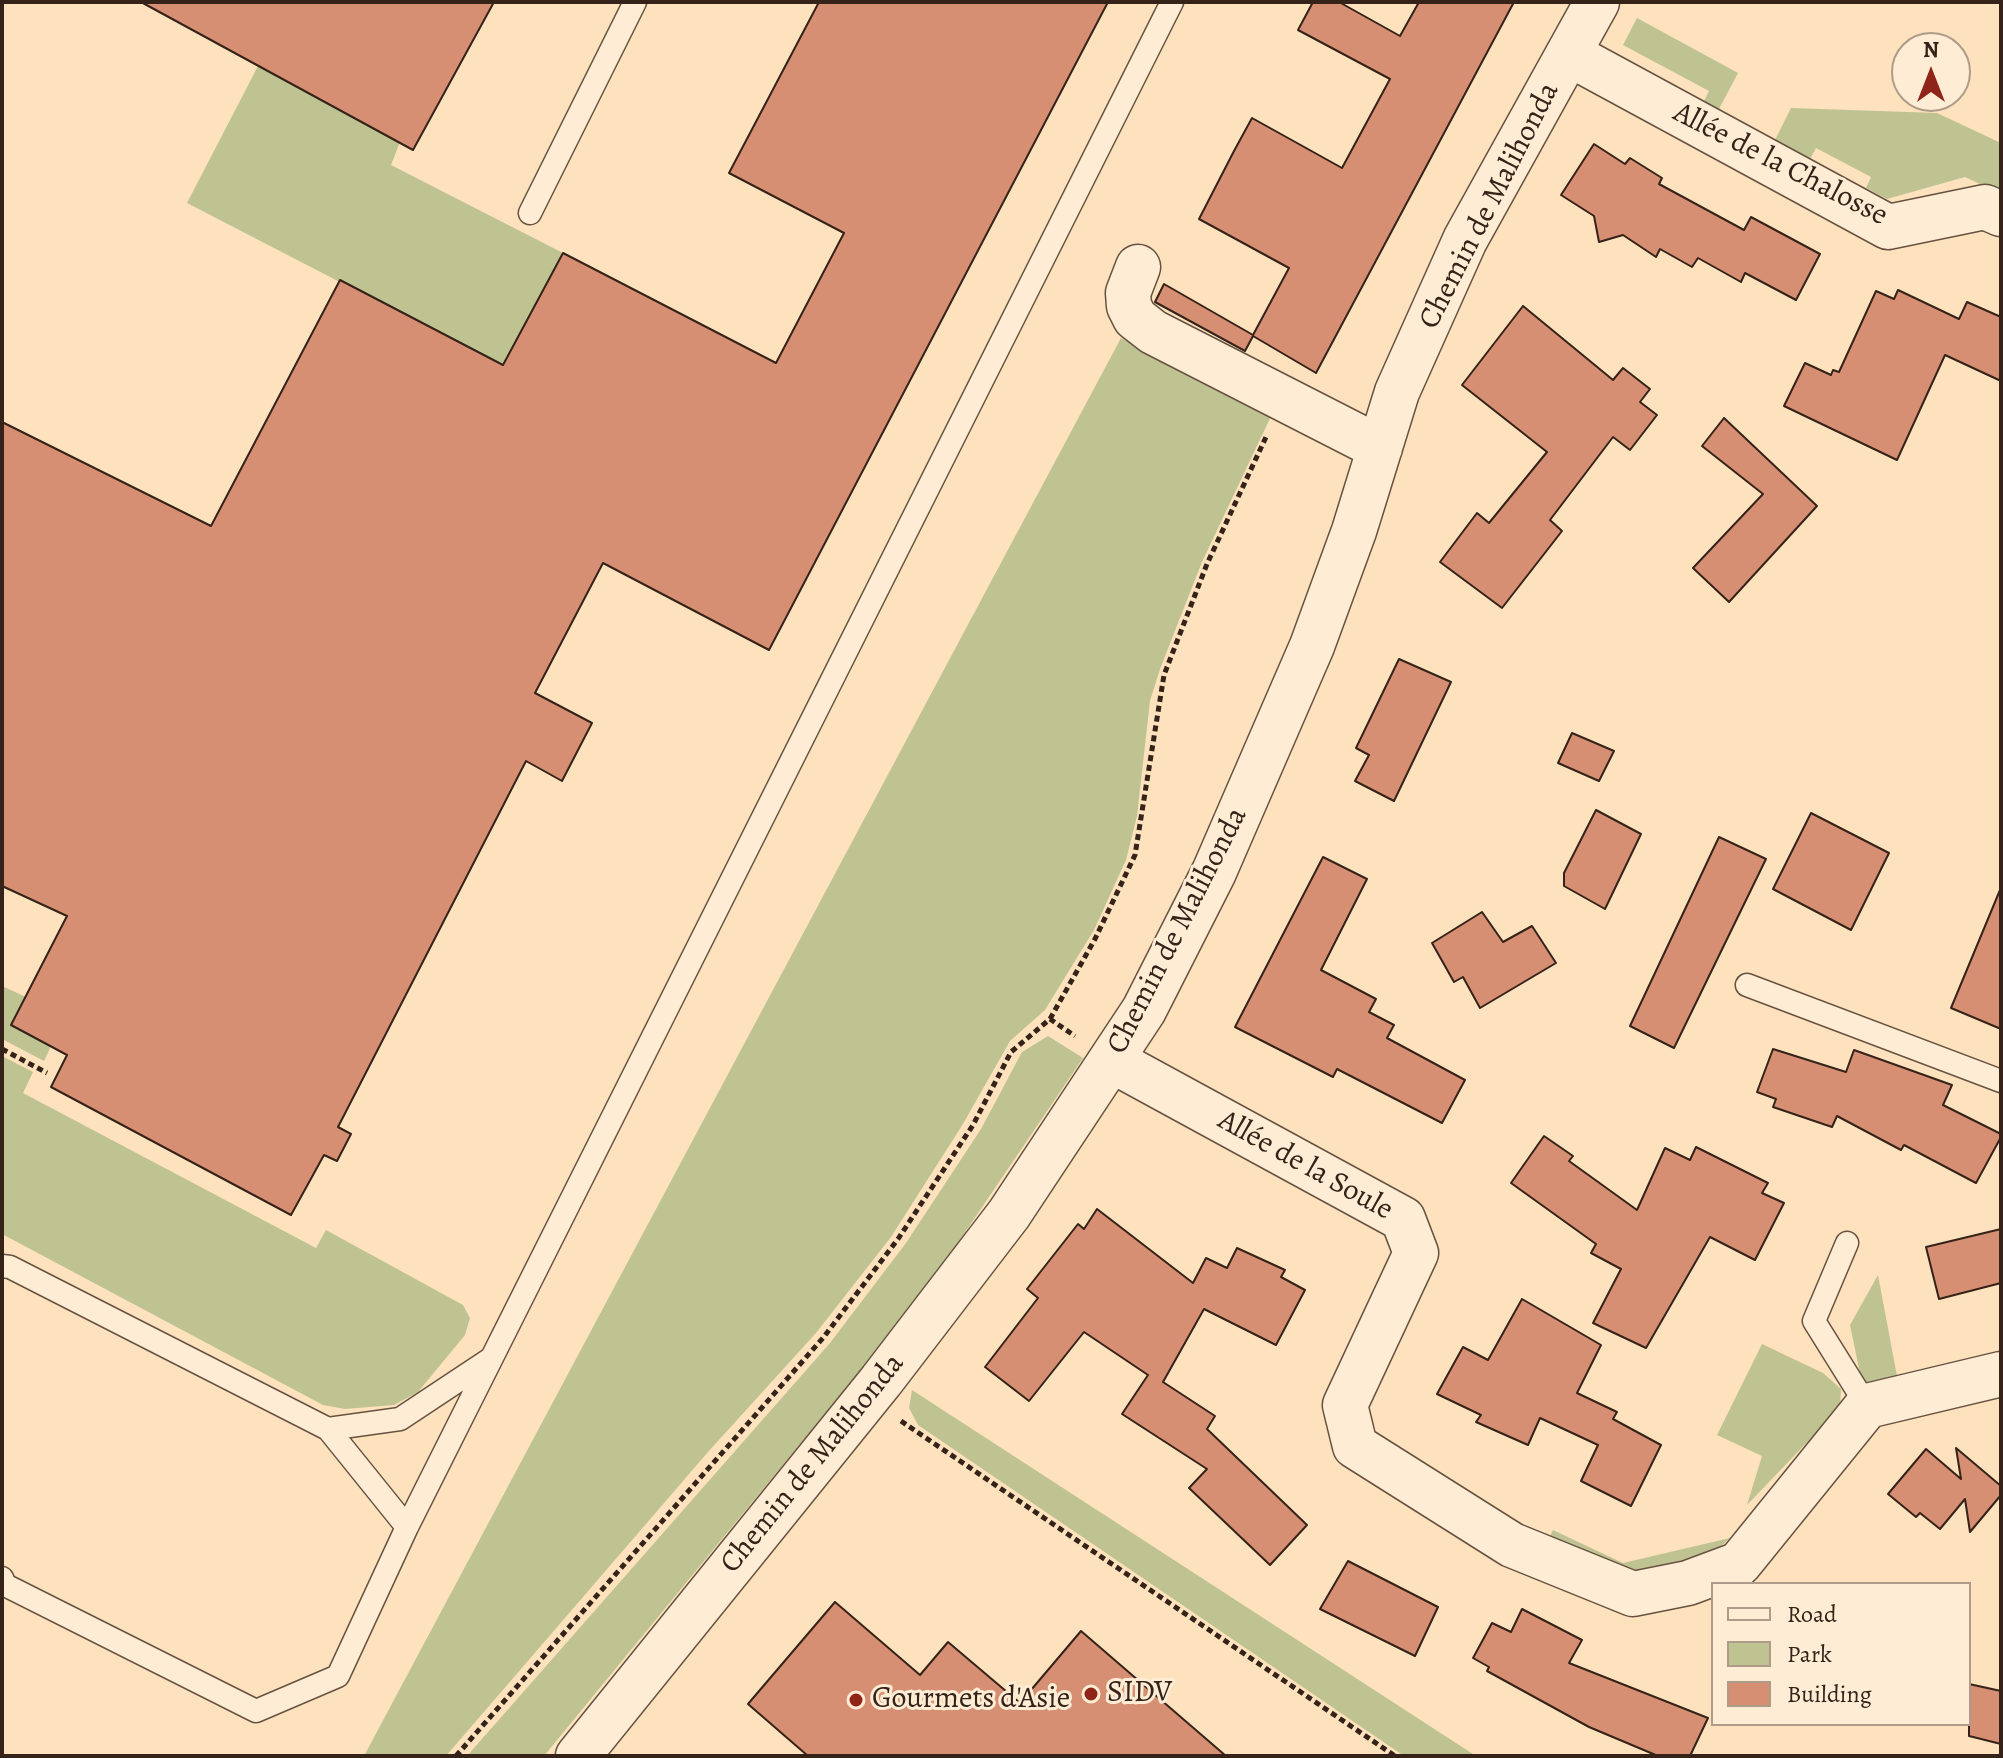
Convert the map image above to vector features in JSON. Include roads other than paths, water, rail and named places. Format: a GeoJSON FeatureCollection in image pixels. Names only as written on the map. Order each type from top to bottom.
{"type":"FeatureCollection","features":[{"type":"Feature","properties":{"kind":"street","name":"Chemin de Malihonda"},"geometry":{"type":"LineString","coordinates":[[578,1756],[867,1398],[1009,1214],[1144,1010],[1220,858],[1312,646],[1397,392],[1465,240],[1597,2]]}},
{"type":"Feature","properties":{"kind":"street","name":"Allée de la Chalosse"},"geometry":{"type":"LineString","coordinates":[[1569,54],[1888,227],[1985,207],[2001,214]]}},
{"type":"Feature","properties":{"kind":"street"},"geometry":{"type":"LineString","coordinates":[[1138,267],[1128,293],[1135,318],[1193,355],[1380,448]]}},
{"type":"Feature","properties":{"kind":"street","name":"Allée de la Soule"},"geometry":{"type":"LineString","coordinates":[[1113,1061],[1403,1219],[1416,1253],[1345,1405],[1355,1446],[1512,1545],[1633,1594],[1688,1583],[1739,1564],[1867,1406]]}},
{"type":"Feature","properties":{"kind":"street"},"geometry":{"type":"LineString","coordinates":[[1867,1406],[2001,1374]]}},
{"type":"Feature","properties":{"kind":"lane"},"geometry":{"type":"LineString","coordinates":[[530,213],[635,2]]}},
{"type":"Feature","properties":{"kind":"lane"},"geometry":{"type":"LineString","coordinates":[[2,1578],[5,1585],[256,1711],[338,1676],[407,1527],[490,1360],[1172,2]]}},
{"type":"Feature","properties":{"kind":"lane"},"geometry":{"type":"LineString","coordinates":[[1747,985],[2001,1081]]}},
{"type":"Feature","properties":{"kind":"lane"},"geometry":{"type":"LineString","coordinates":[[1847,1243],[1814,1321],[1867,1406]]}},
{"type":"Feature","properties":{"kind":"lane"},"geometry":{"type":"LineString","coordinates":[[2,1266],[10,1267],[328,1429],[407,1527]]}},
{"type":"Feature","properties":{"kind":"lane"},"geometry":{"type":"LineString","coordinates":[[328,1429],[400,1419],[490,1360]]}},
{"type":"Feature","properties":{"kind":"place","name":"SIDV"},"geometry":{"type":"Point","coordinates":[1091,1694]}},
{"type":"Feature","properties":{"kind":"place","name":"Gourmets d'Asie"},"geometry":{"type":"Point","coordinates":[856,1700]}}]}
